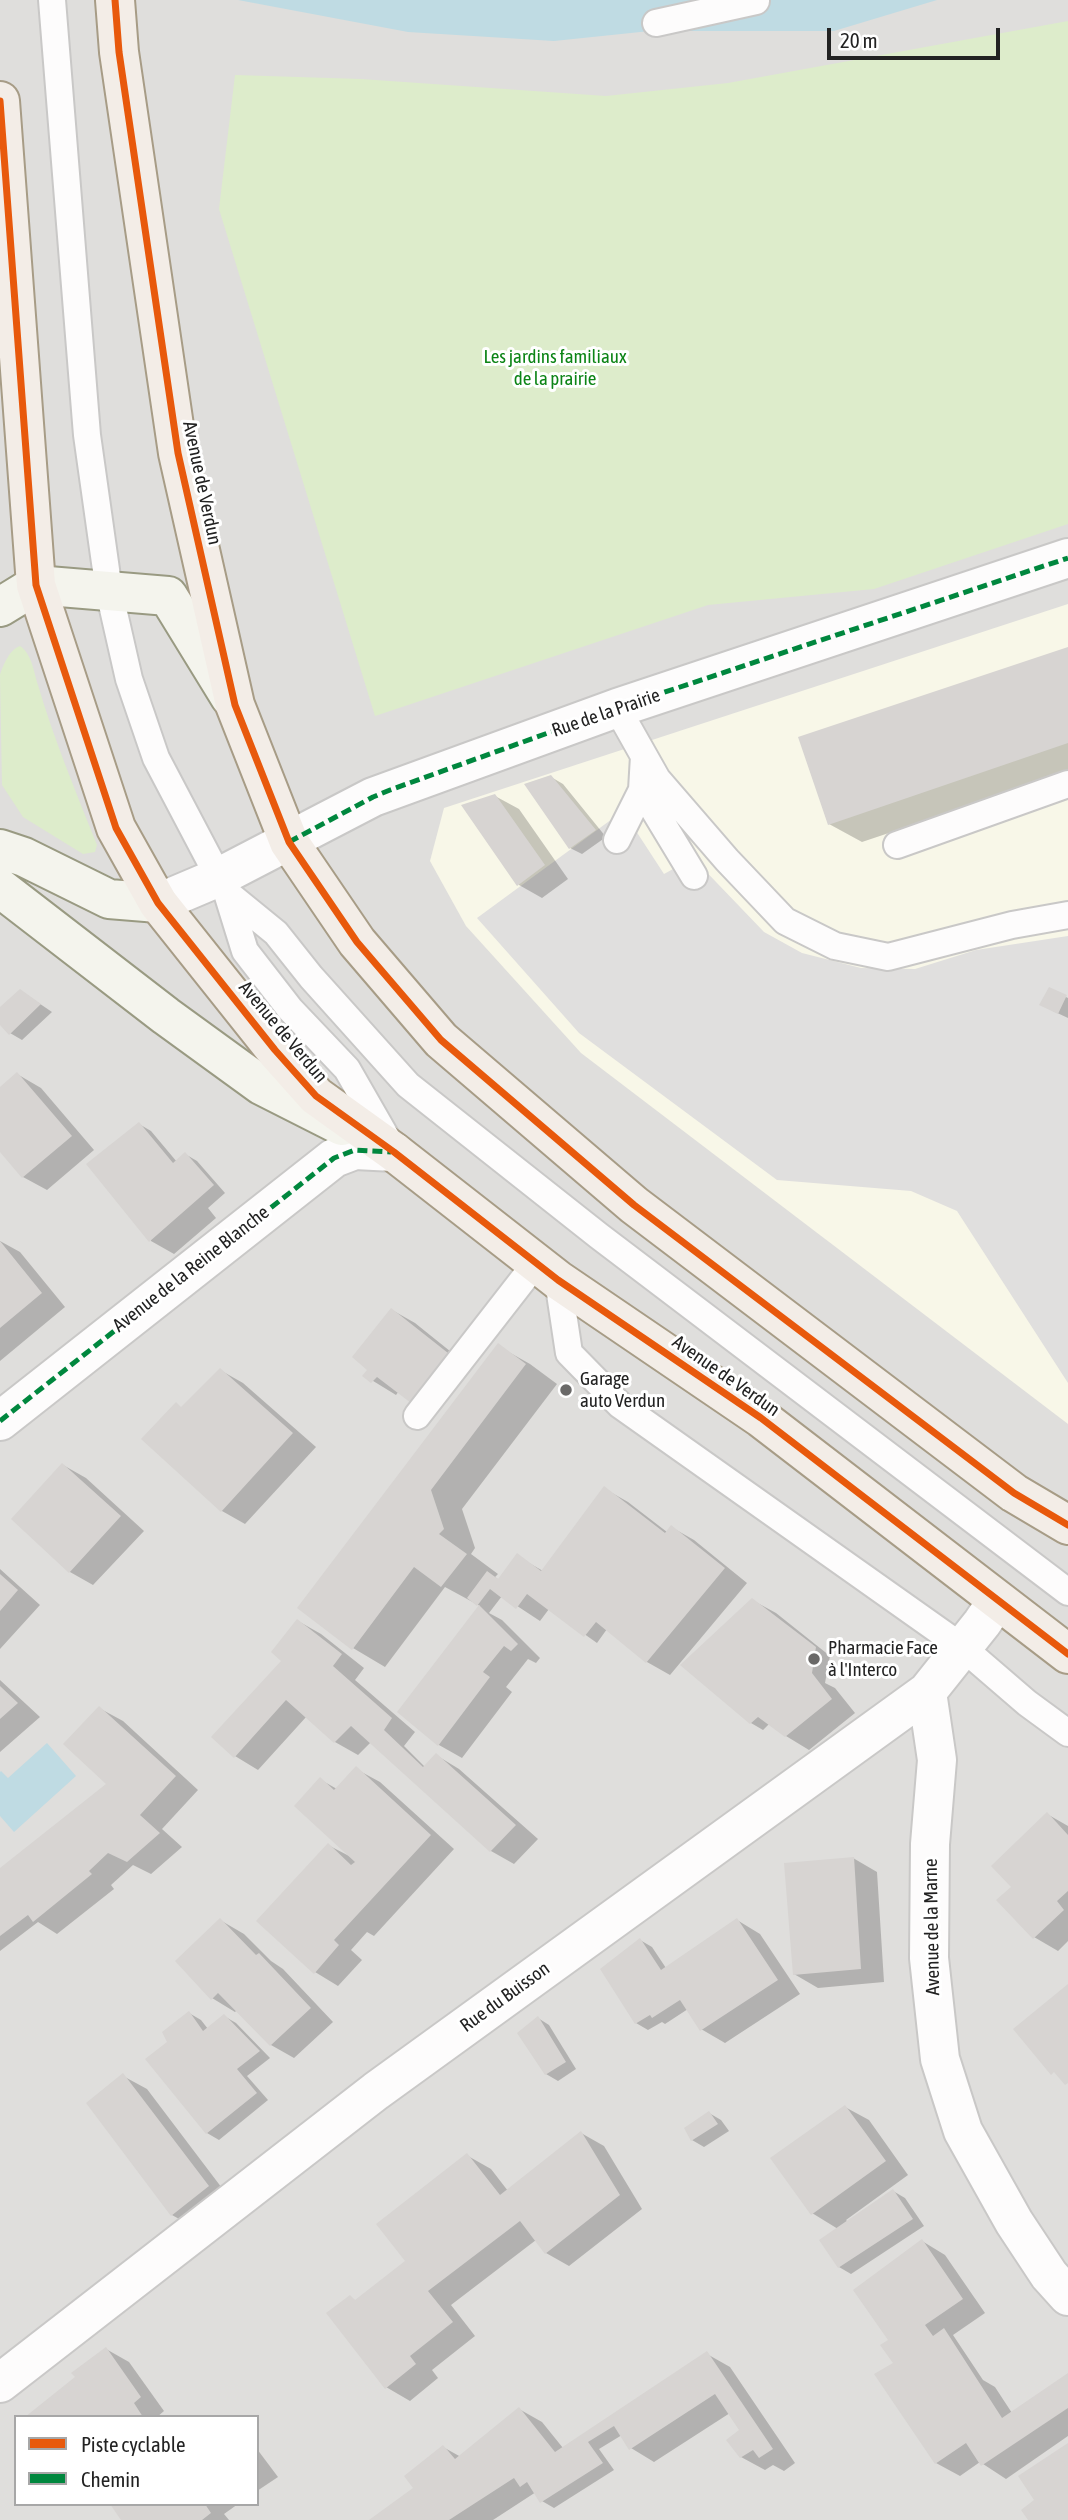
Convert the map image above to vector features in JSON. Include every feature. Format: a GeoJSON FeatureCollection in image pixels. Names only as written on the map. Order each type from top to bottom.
{"type":"FeatureCollection","features":[{"type":"Feature","properties":{"kind":"main road","name":"Avenue de Verdun"},"geometry":{"type":"LineString","coordinates":[[115,0],[119,52],[178,453],[235,705],[289,842],[357,942],[441,1040],[634,1205],[1014,1493],[1068,1525]]}},
{"type":"Feature","properties":{"kind":"main road","name":"Avenue de Verdun"},"geometry":{"type":"LineString","coordinates":[[0,101],[3,193],[36,585],[116,828],[158,903],[275,1050],[316,1096],[394,1152],[547,1272],[761,1418],[1068,1654]]}},
{"type":"Feature","properties":{"kind":"street","name":"Rue de la Prairie"},"geometry":{"type":"LineString","coordinates":[[158,903],[222,885],[289,842],[373,797],[617,708],[1068,558]]}},
{"type":"Feature","properties":{"kind":"street"},"geometry":{"type":"LineString","coordinates":[[0,607],[36,585],[168,596],[235,705]]}},
{"type":"Feature","properties":{"kind":"street"},"geometry":{"type":"LineString","coordinates":[[0,825],[12,853],[109,899],[158,903]]}},
{"type":"Feature","properties":{"kind":"street"},"geometry":{"type":"LineString","coordinates":[[0,888],[261,1085],[394,1152]]}},
{"type":"Feature","properties":{"kind":"street","name":"Avenue de la Reine Blanche"},"geometry":{"type":"LineString","coordinates":[[0,1420],[334,1158],[355,1150],[394,1152]]}},
{"type":"Feature","properties":{"kind":"street","name":"Rue du Buisson"},"geometry":{"type":"LineString","coordinates":[[0,2383],[376,2091],[927,1692],[997,1601]]}},
{"type":"Feature","properties":{"kind":"street","name":"Avenue de la Marne"},"geometry":{"type":"LineString","coordinates":[[927,1692],[937,1760],[930,1844],[929,1958],[940,2059],[963,2131],[1014,2222],[1049,2275],[1068,2296]]}},
{"type":"Feature","properties":{"kind":"lane","name":"Avenue de Verdun"},"geometry":{"type":"LineString","coordinates":[[52,0],[87,435],[110,591],[129,679],[156,758],[222,885],[246,951],[290,1009],[347,1069],[394,1152]]}},
{"type":"Feature","properties":{"kind":"lane"},"geometry":{"type":"LineString","coordinates":[[656,23],[755,1]]}},
{"type":"Feature","properties":{"kind":"lane"},"geometry":{"type":"LineString","coordinates":[[617,708],[657,779],[727,860],[785,922],[835,946],[888,957],[1012,925],[1068,915]]}},
{"type":"Feature","properties":{"kind":"lane"},"geometry":{"type":"LineString","coordinates":[[617,840],[642,790],[644,756]]}},
{"type":"Feature","properties":{"kind":"lane"},"geometry":{"type":"LineString","coordinates":[[897,845],[1068,784]]}},
{"type":"Feature","properties":{"kind":"lane"},"geometry":{"type":"LineString","coordinates":[[642,790],[694,876]]}},
{"type":"Feature","properties":{"kind":"lane","name":"Avenue de Verdun"},"geometry":{"type":"LineString","coordinates":[[222,885],[276,933],[311,977],[408,1085],[599,1236],[1068,1592]]}},
{"type":"Feature","properties":{"kind":"lane"},"geometry":{"type":"LineString","coordinates":[[417,1416],[547,1272]]}},
{"type":"Feature","properties":{"kind":"lane"},"geometry":{"type":"LineString","coordinates":[[547,1272],[569,1353],[620,1405],[962,1647],[1027,1703],[1068,1733]]}},
{"type":"Feature","properties":{"kind":"shaded area"},"geometry":{"type":"Polygon","coordinates":[[[0,0],[1068,0],[1068,2520],[0,2520],[0,0]]]}},
{"type":"Feature","properties":{"kind":"shaded area"},"geometry":{"type":"Polygon","coordinates":[[[1068,604],[1068,1424],[581,1053],[466,926],[430,861],[444,808],[1068,604]]]}},
{"type":"Feature","properties":{"kind":"shaded area"},"geometry":{"type":"Polygon","coordinates":[[[623,811],[664,874],[693,858],[764,932],[802,953],[861,968],[915,969],[976,950],[1068,936],[1068,1383],[957,1211],[911,1191],[777,1180],[579,1033],[477,918],[623,811]]]}},
{"type":"Feature","properties":{"kind":"green space","name":"Les jardins familiaux de la prairie"},"geometry":{"type":"Polygon","coordinates":[[[1068,21],[1068,524],[874,589],[708,605],[375,716],[219,209],[235,75],[361,79],[606,96],[728,83],[1068,21]]]}},
{"type":"Feature","properties":{"kind":"green space"},"geometry":{"type":"Polygon","coordinates":[[[20,646],[32,664],[58,746],[97,845],[95,852],[83,854],[23,817],[2,785],[0,675],[10,654],[20,646]]]}},
{"type":"Feature","properties":{"kind":"water"},"geometry":{"type":"Polygon","coordinates":[[[238,0],[937,0],[834,31],[650,31],[554,41],[408,32],[238,0]]]}},
{"type":"Feature","properties":{"kind":"water"},"geometry":{"type":"Polygon","coordinates":[[[47,1743],[76,1776],[14,1832],[0,1816],[0,1772],[8,1778],[47,1743]]]}},
{"type":"Feature","properties":{"kind":"building"},"geometry":{"type":"Polygon","coordinates":[[[1068,647],[1068,743],[828,825],[798,737],[1068,647]]]}},
{"type":"Feature","properties":{"kind":"building"},"geometry":{"type":"Polygon","coordinates":[[[551,775],[596,830],[569,849],[524,784],[551,775]]]}},
{"type":"Feature","properties":{"kind":"building"},"geometry":{"type":"Polygon","coordinates":[[[495,794],[545,865],[517,886],[461,805],[495,794]]]}},
{"type":"Feature","properties":{"kind":"building"},"geometry":{"type":"Polygon","coordinates":[[[1049,987],[1067,995],[1058,1014],[1039,1005],[1049,987]]]}},
{"type":"Feature","properties":{"kind":"building"},"geometry":{"type":"Polygon","coordinates":[[[20,989],[41,1004],[9,1035],[0,1025],[0,1007],[20,989]]]}},
{"type":"Feature","properties":{"kind":"building"},"geometry":{"type":"Polygon","coordinates":[[[17,1072],[72,1136],[22,1178],[0,1152],[0,1087],[17,1072]]]}},
{"type":"Feature","properties":{"kind":"building"},"geometry":{"type":"Polygon","coordinates":[[[139,1122],[173,1163],[185,1152],[214,1185],[149,1242],[86,1164],[139,1122]]]}},
{"type":"Feature","properties":{"kind":"building"},"geometry":{"type":"Polygon","coordinates":[[[0,1241],[42,1293],[0,1328],[0,1241]]]}},
{"type":"Feature","properties":{"kind":"building"},"geometry":{"type":"Polygon","coordinates":[[[391,1308],[448,1353],[411,1403],[377,1377],[371,1383],[362,1376],[367,1370],[352,1357],[391,1308]]]}},
{"type":"Feature","properties":{"kind":"building"},"geometry":{"type":"Polygon","coordinates":[[[498,1343],[526,1364],[431,1490],[444,1529],[439,1534],[467,1554],[441,1587],[414,1567],[352,1650],[297,1608],[498,1343]]]}},
{"type":"Feature","properties":{"kind":"building"},"geometry":{"type":"Polygon","coordinates":[[[220,1368],[293,1433],[221,1512],[141,1439],[176,1402],[181,1407],[220,1368]]]}},
{"type":"Feature","properties":{"kind":"building"},"geometry":{"type":"Polygon","coordinates":[[[62,1463],[121,1516],[69,1573],[11,1519],[62,1463]]]}},
{"type":"Feature","properties":{"kind":"building"},"geometry":{"type":"Polygon","coordinates":[[[604,1486],[665,1533],[671,1525],[725,1568],[646,1663],[596,1622],[584,1637],[527,1594],[516,1609],[490,1589],[477,1606],[467,1598],[487,1571],[498,1579],[517,1553],[541,1571],[604,1486]]]}},
{"type":"Feature","properties":{"kind":"building"},"geometry":{"type":"Polygon","coordinates":[[[0,1574],[18,1590],[0,1611],[0,1574]]]}},
{"type":"Feature","properties":{"kind":"building"},"geometry":{"type":"Polygon","coordinates":[[[752,1598],[816,1647],[812,1673],[832,1699],[785,1737],[758,1717],[750,1724],[680,1665],[752,1598]]]}},
{"type":"Feature","properties":{"kind":"building"},"geometry":{"type":"Polygon","coordinates":[[[479,1605],[518,1644],[511,1651],[504,1646],[483,1672],[490,1677],[438,1746],[397,1712],[479,1605]]]}},
{"type":"Feature","properties":{"kind":"building"},"geometry":{"type":"Polygon","coordinates":[[[297,1619],[342,1654],[333,1666],[392,1718],[384,1730],[423,1767],[436,1753],[516,1825],[490,1852],[351,1726],[334,1743],[286,1700],[234,1758],[211,1737],[281,1661],[271,1652],[297,1619]]]}},
{"type":"Feature","properties":{"kind":"building"},"geometry":{"type":"Polygon","coordinates":[[[0,1686],[18,1703],[0,1719],[0,1686]]]}},
{"type":"Feature","properties":{"kind":"building"},"geometry":{"type":"Polygon","coordinates":[[[99,1706],[176,1776],[140,1815],[160,1833],[127,1862],[108,1853],[89,1871],[92,1874],[33,1922],[28,1915],[0,1936],[0,1868],[106,1784],[63,1744],[99,1706]]]}},
{"type":"Feature","properties":{"kind":"building"},"geometry":{"type":"Polygon","coordinates":[[[356,1766],[431,1835],[334,1940],[339,1945],[314,1974],[256,1921],[328,1843],[351,1865],[355,1862],[294,1806],[320,1777],[334,1790],[356,1766]]]}},
{"type":"Feature","properties":{"kind":"building"},"geometry":{"type":"Polygon","coordinates":[[[1047,1812],[1068,1835],[1068,1891],[1057,1901],[1064,1910],[1033,1939],[996,1900],[1011,1887],[991,1866],[1047,1812]]]}},
{"type":"Feature","properties":{"kind":"building"},"geometry":{"type":"Polygon","coordinates":[[[854,1857],[861,1969],[793,1975],[784,1863],[854,1857]]]}},
{"type":"Feature","properties":{"kind":"building"},"geometry":{"type":"Polygon","coordinates":[[[220,1918],[256,1955],[259,1953],[311,2008],[270,2046],[218,1993],[211,2000],[175,1961],[220,1918]]]}},
{"type":"Feature","properties":{"kind":"building"},"geometry":{"type":"Polygon","coordinates":[[[737,1918],[778,1980],[700,2031],[680,2000],[652,2018],[650,2015],[635,2024],[600,1969],[640,1938],[661,1970],[737,1918]]]}},
{"type":"Feature","properties":{"kind":"building"},"geometry":{"type":"Polygon","coordinates":[[[1068,1984],[1068,2083],[1065,2085],[1054,2072],[1051,2075],[1013,2029],[1068,1984]]]}},
{"type":"Feature","properties":{"kind":"building"},"geometry":{"type":"Polygon","coordinates":[[[189,2011],[203,2031],[224,2014],[260,2051],[237,2069],[257,2093],[206,2134],[145,2059],[167,2042],[162,2032],[189,2011]]]}},
{"type":"Feature","properties":{"kind":"building"},"geometry":{"type":"Polygon","coordinates":[[[538,2016],[566,2062],[545,2075],[517,2033],[538,2016]]]}},
{"type":"Feature","properties":{"kind":"building"},"geometry":{"type":"Polygon","coordinates":[[[123,2073],[209,2186],[171,2216],[86,2103],[123,2073]]]}},
{"type":"Feature","properties":{"kind":"building"},"geometry":{"type":"Polygon","coordinates":[[[845,2105],[886,2161],[811,2215],[770,2158],[845,2105]]]}},
{"type":"Feature","properties":{"kind":"building"},"geometry":{"type":"Polygon","coordinates":[[[709,2111],[718,2124],[691,2141],[684,2128],[709,2111]]]}},
{"type":"Feature","properties":{"kind":"building"},"geometry":{"type":"Polygon","coordinates":[[[581,2131],[620,2195],[545,2254],[520,2221],[428,2291],[453,2322],[410,2356],[416,2364],[385,2389],[326,2313],[350,2295],[355,2300],[405,2261],[376,2224],[467,2153],[500,2195],[581,2131]]]}},
{"type":"Feature","properties":{"kind":"building"},"geometry":{"type":"Polygon","coordinates":[[[893,2189],[913,2219],[838,2268],[819,2240],[893,2189]]]}},
{"type":"Feature","properties":{"kind":"building"},"geometry":{"type":"Polygon","coordinates":[[[922,2239],[963,2299],[925,2325],[933,2336],[944,2328],[1002,2418],[1068,2373],[1068,2408],[981,2466],[966,2443],[935,2464],[874,2374],[893,2363],[880,2345],[888,2340],[853,2290],[922,2239]]]}},
{"type":"Feature","properties":{"kind":"building"},"geometry":{"type":"Polygon","coordinates":[[[106,2347],[141,2397],[134,2403],[142,2415],[28,2415],[75,2377],[71,2373],[106,2347]]]}},
{"type":"Feature","properties":{"kind":"building"},"geometry":{"type":"Polygon","coordinates":[[[707,2351],[773,2449],[759,2458],[753,2450],[740,2458],[726,2440],[739,2430],[715,2394],[629,2450],[614,2426],[588,2442],[603,2463],[540,2503],[527,2482],[520,2487],[514,2478],[449,2520],[369,2520],[413,2488],[404,2476],[443,2445],[455,2459],[519,2407],[555,2452],[707,2351]]]}},
{"type":"Feature","properties":{"kind":"building"},"geometry":{"type":"Polygon","coordinates":[[[1068,2443],[1068,2520],[1028,2520],[1021,2510],[1034,2500],[1018,2476],[1068,2443]]]}},
{"type":"Feature","properties":{"kind":"building"},"geometry":{"type":"Polygon","coordinates":[[[111,2506],[206,2506],[211,2513],[202,2520],[121,2520],[111,2506]]]}},
{"type":"Feature","properties":{"kind":"marked path"},"geometry":{"type":"LineString","coordinates":[[289,842],[390,790],[617,708],[1068,558]]}},
{"type":"Feature","properties":{"kind":"marked path"},"geometry":{"type":"LineString","coordinates":[[0,1421],[334,1158],[355,1150],[391,1152]]}},
{"type":"Feature","properties":{"kind":"cycle path"},"geometry":{"type":"LineString","coordinates":[[115,0],[119,52],[178,453],[235,705],[289,842],[357,942],[441,1040],[634,1205],[1014,1493],[1068,1525]]}},
{"type":"Feature","properties":{"kind":"cycle path"},"geometry":{"type":"LineString","coordinates":[[0,101],[36,585],[116,828],[158,903],[275,1050],[316,1096],[394,1152],[558,1280],[761,1418],[1068,1654]]}},
{"type":"Feature","properties":{"kind":"place","name":"Garage auto Verdun"},"geometry":{"type":"Point","coordinates":[566,1390]}},
{"type":"Feature","properties":{"kind":"place","name":"Pharmacie Face à l'Interco"},"geometry":{"type":"Point","coordinates":[814,1659]}}]}
